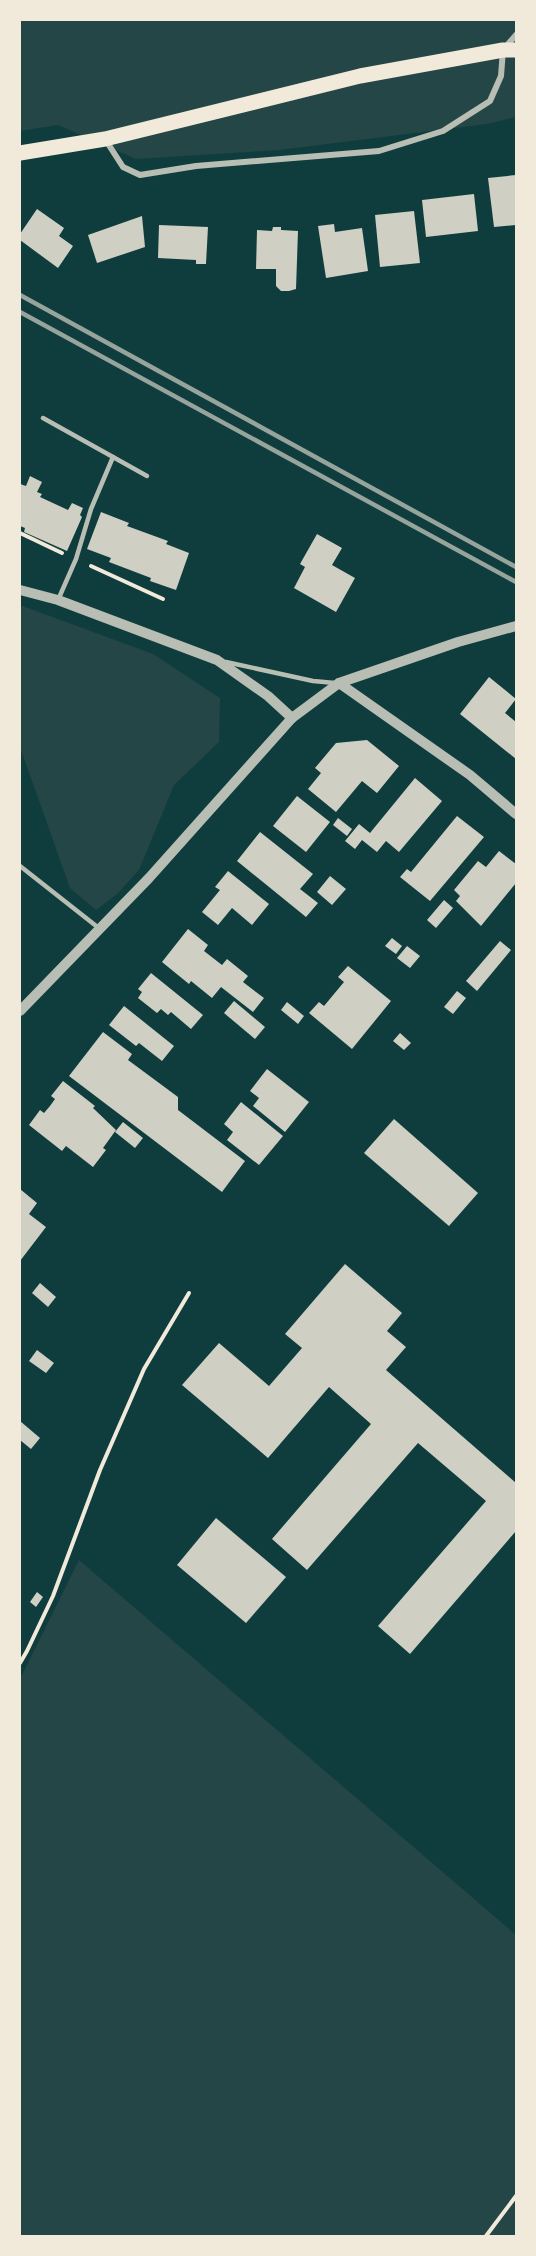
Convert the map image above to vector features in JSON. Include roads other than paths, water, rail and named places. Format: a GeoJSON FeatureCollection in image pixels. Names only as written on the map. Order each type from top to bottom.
{"type":"FeatureCollection","features":[{"type":"Feature","properties":{"kind":"main road"},"geometry":{"type":"LineString","coordinates":[[20,153],[105,139],[360,76],[509,50]]}},
{"type":"Feature","properties":{"kind":"street"},"geometry":{"type":"LineString","coordinates":[[105,139],[123,167],[140,175],[208,164],[380,150],[443,131],[490,101],[516,35]]}},
{"type":"Feature","properties":{"kind":"street"},"geometry":{"type":"LineString","coordinates":[[20,590],[58,600],[217,660],[268,696],[292,718]]}},
{"type":"Feature","properties":{"kind":"street"},"geometry":{"type":"LineString","coordinates":[[20,1011],[100,929],[292,718],[339,683],[458,642],[516,626]]}},
{"type":"Feature","properties":{"kind":"street"},"geometry":{"type":"LineString","coordinates":[[339,683],[470,775],[516,814]]}},
{"type":"Feature","properties":{"kind":"lane"},"geometry":{"type":"LineString","coordinates":[[43,418],[147,476]]}},
{"type":"Feature","properties":{"kind":"lane"},"geometry":{"type":"LineString","coordinates":[[58,600],[76,560],[91,509],[113,457]]}},
{"type":"Feature","properties":{"kind":"lane"},"geometry":{"type":"LineString","coordinates":[[217,660],[313,681],[339,683]]}},
{"type":"Feature","properties":{"kind":"lane"},"geometry":{"type":"LineString","coordinates":[[20,866],[100,929]]}},
{"type":"Feature","properties":{"kind":"railway"},"geometry":{"type":"LineString","coordinates":[[20,295],[516,567]]}},
{"type":"Feature","properties":{"kind":"railway"},"geometry":{"type":"LineString","coordinates":[[20,312],[516,582]]}}]}
